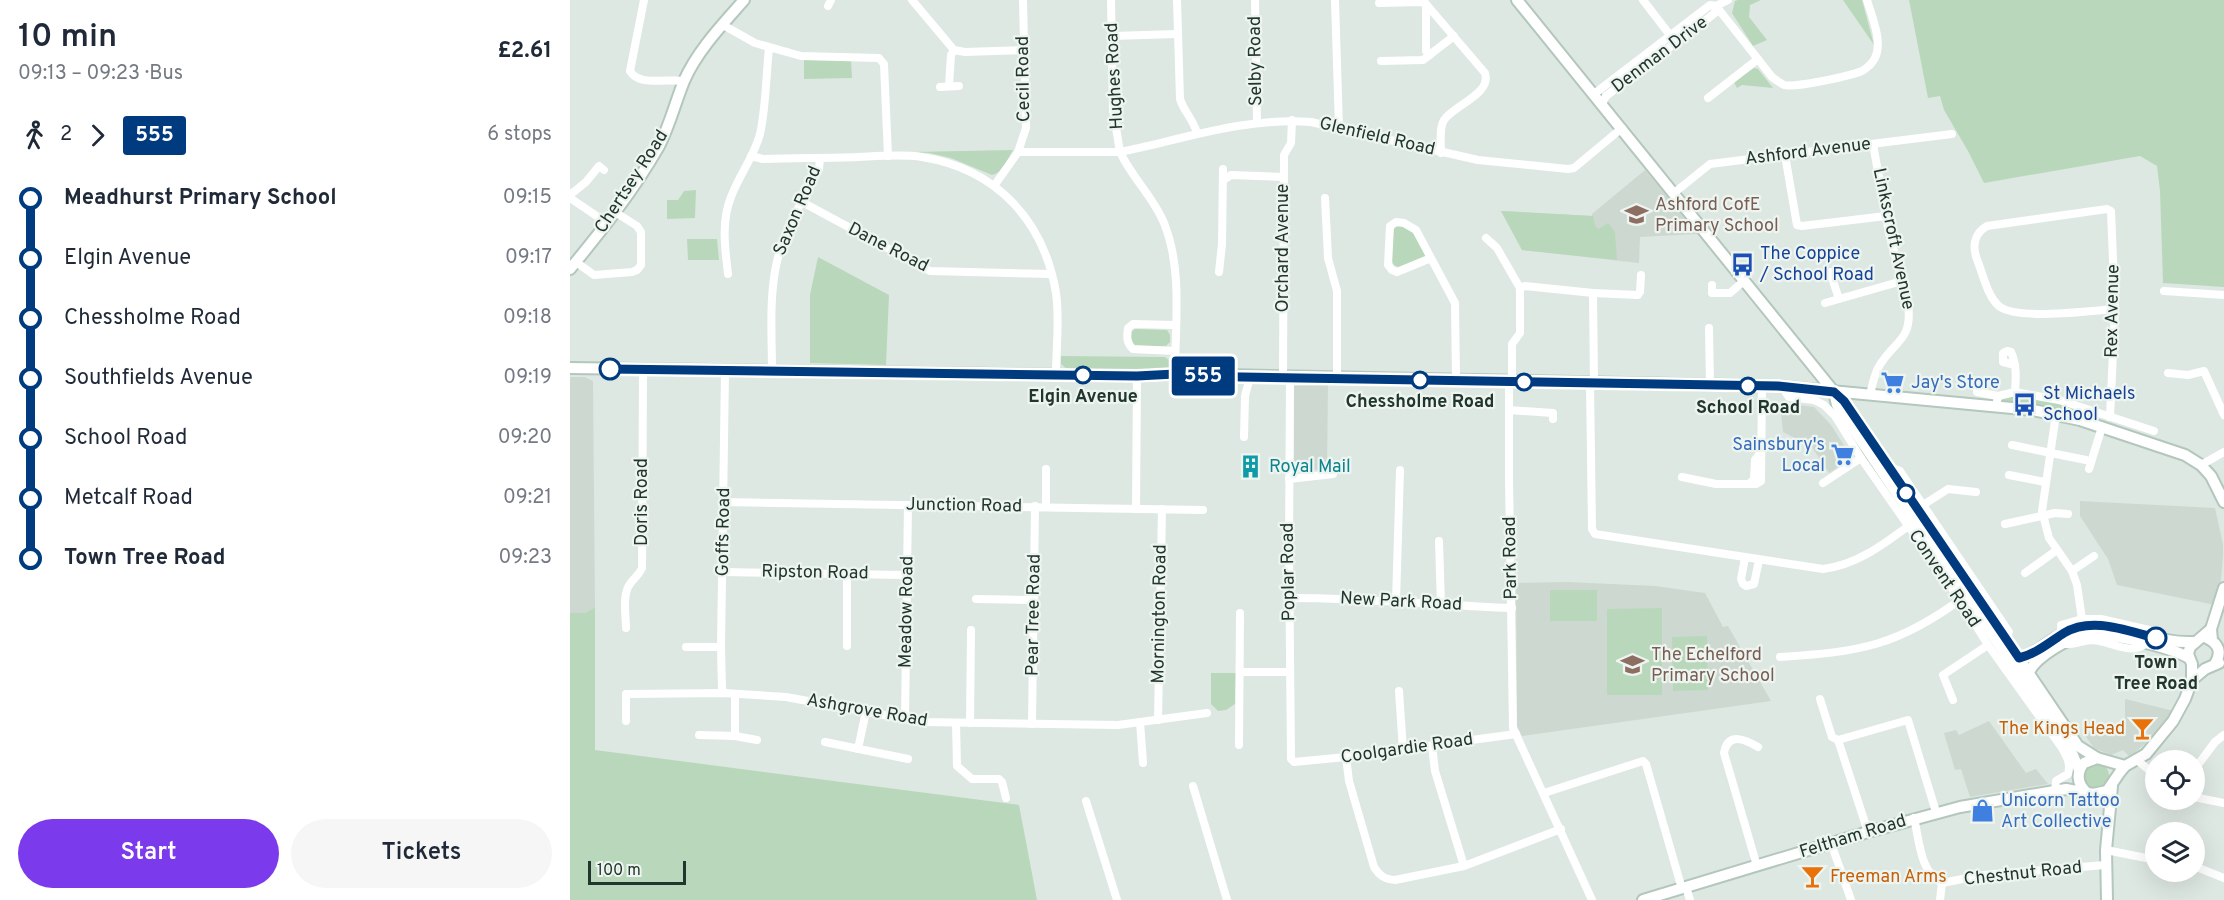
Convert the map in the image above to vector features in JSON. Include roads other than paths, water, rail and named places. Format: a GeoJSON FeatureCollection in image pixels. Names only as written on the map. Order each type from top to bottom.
{"type":"FeatureCollection","features":[{"type":"Feature","properties":{"kind":"main road","name":"Chertsey Road"},"geometry":{"type":"LineString","coordinates":[[573,266],[615,212],[658,146],[671,119],[684,81],[703,50],[744,0]]}},
{"type":"Feature","properties":{"kind":"main road"},"geometry":{"type":"LineString","coordinates":[[1517,0],[1817,368],[1834,392]]}},
{"type":"Feature","properties":{"kind":"main road"},"geometry":{"type":"LineString","coordinates":[[570,368],[1137,376],[1175,374],[1762,386],[1997,402],[2056,414],[2185,455],[2201,465],[2217,487],[2224,502]]}},
{"type":"Feature","properties":{"kind":"main road"},"geometry":{"type":"LineString","coordinates":[[1792,387],[1812,382],[1817,368]]}},
{"type":"Feature","properties":{"kind":"main road","name":"Convent Road"},"geometry":{"type":"LineString","coordinates":[[1834,392],[1844,401],[1856,418],[2005,638],[2017,663],[2073,755],[2079,771]]}},
{"type":"Feature","properties":{"kind":"main road","name":"Convent Road"},"geometry":{"type":"LineString","coordinates":[[1834,392],[1837,405],[1912,524],[1963,598],[2017,663],[2028,672],[2078,746],[2101,760]]}},
{"type":"Feature","properties":{"kind":"main road"},"geometry":{"type":"LineString","coordinates":[[1856,418],[1863,402],[1870,395]]}},
{"type":"Feature","properties":{"kind":"main road"},"geometry":{"type":"LineString","coordinates":[[2079,771],[2079,782],[2086,792],[2098,794],[2107,791],[2125,766],[2146,754],[2173,721],[2192,680],[2188,652],[2204,637],[2224,588]]}},
{"type":"Feature","properties":{"kind":"main road"},"geometry":{"type":"LineString","coordinates":[[2028,672],[2031,666],[2078,627],[2103,625],[2178,643],[2204,637]]}},
{"type":"Feature","properties":{"kind":"main road"},"geometry":{"type":"LineString","coordinates":[[2017,663],[2061,640],[2098,634],[2178,651],[2199,668],[2215,665]]}},
{"type":"Feature","properties":{"kind":"main road"},"geometry":{"type":"LineString","coordinates":[[2192,680],[2215,665],[2221,652],[2204,637]]}},
{"type":"Feature","properties":{"kind":"main road"},"geometry":{"type":"LineString","coordinates":[[2061,790],[2084,763],[2101,760],[2125,766]]}},
{"type":"Feature","properties":{"kind":"main road"},"geometry":{"type":"LineString","coordinates":[[2101,760],[2114,771],[2105,865],[2107,900]]}},
{"type":"Feature","properties":{"kind":"main road","name":"Feltham Road"},"geometry":{"type":"LineString","coordinates":[[1643,900],[1936,812],[1990,800],[2061,790],[2086,792]]}},
{"type":"Feature","properties":{"kind":"main road"},"geometry":{"type":"LineString","coordinates":[[2098,794],[2110,814]]}},
{"type":"Feature","properties":{"kind":"street"},"geometry":{"type":"LineString","coordinates":[[644,0],[630,71],[633,77],[640,80],[684,81]]}},
{"type":"Feature","properties":{"kind":"street"},"geometry":{"type":"LineString","coordinates":[[912,0],[954,50],[965,52],[1024,50]]}},
{"type":"Feature","properties":{"kind":"street","name":"Cecil Road"},"geometry":{"type":"LineString","coordinates":[[994,186],[1018,152],[1026,128],[1023,0]]}},
{"type":"Feature","properties":{"kind":"street","name":"Hughes Road"},"geometry":{"type":"LineString","coordinates":[[1111,0],[1113,110],[1120,152]]}},
{"type":"Feature","properties":{"kind":"street"},"geometry":{"type":"LineString","coordinates":[[1176,0],[1180,99],[1182,106],[1193,119],[1197,133]]}},
{"type":"Feature","properties":{"kind":"street","name":"Selby Road"},"geometry":{"type":"LineString","coordinates":[[1255,0],[1257,122]]}},
{"type":"Feature","properties":{"kind":"street"},"geometry":{"type":"LineString","coordinates":[[1335,0],[1338,128]]}},
{"type":"Feature","properties":{"kind":"street"},"geometry":{"type":"LineString","coordinates":[[1643,0],[1674,39]]}},
{"type":"Feature","properties":{"kind":"street","name":"Denman Drive"},"geometry":{"type":"LineString","coordinates":[[1602,104],[1606,96],[1674,39],[1710,5],[1716,6],[1728,0]]}},
{"type":"Feature","properties":{"kind":"street","name":"Denman Drive"},"geometry":{"type":"LineString","coordinates":[[1716,6],[1772,77],[1787,85],[1815,82],[1861,71],[1870,66],[1876,57],[1879,45],[1867,0]]}},
{"type":"Feature","properties":{"kind":"street"},"geometry":{"type":"LineString","coordinates":[[1380,3],[1421,2],[1426,4],[1487,78],[1482,90],[1447,117],[1443,123],[1441,153]]}},
{"type":"Feature","properties":{"kind":"street"},"geometry":{"type":"LineString","coordinates":[[1426,4],[1426,51],[1430,55]]}},
{"type":"Feature","properties":{"kind":"street"},"geometry":{"type":"LineString","coordinates":[[723,25],[732,32],[769,48],[801,56],[879,58],[884,64],[888,156]]}},
{"type":"Feature","properties":{"kind":"street"},"geometry":{"type":"LineString","coordinates":[[1112,36],[1176,34]]}},
{"type":"Feature","properties":{"kind":"street"},"geometry":{"type":"LineString","coordinates":[[1381,61],[1423,60],[1454,36]]}},
{"type":"Feature","properties":{"kind":"street","name":"Denman Drive"},"geometry":{"type":"LineString","coordinates":[[1594,94],[1674,39]]}},
{"type":"Feature","properties":{"kind":"street"},"geometry":{"type":"LineString","coordinates":[[728,274],[725,217],[731,196],[760,132],[769,48]]}},
{"type":"Feature","properties":{"kind":"street"},"geometry":{"type":"LineString","coordinates":[[954,50],[945,86],[959,86]]}},
{"type":"Feature","properties":{"kind":"street"},"geometry":{"type":"LineString","coordinates":[[1708,98],[1758,59]]}},
{"type":"Feature","properties":{"kind":"street","name":"Glenfield Road"},"geometry":{"type":"LineString","coordinates":[[1018,152],[1120,152],[1197,133],[1257,122],[1292,120],[1338,128],[1478,160],[1568,169],[1574,168],[1622,128]]}},
{"type":"Feature","properties":{"kind":"street","name":"Orchard Avenue"},"geometry":{"type":"LineString","coordinates":[[1286,378],[1284,155],[1291,143],[1292,120]]}},
{"type":"Feature","properties":{"kind":"street","name":"Ashford Avenue"},"geometry":{"type":"LineString","coordinates":[[1674,193],[1710,164],[1952,134]]}},
{"type":"Feature","properties":{"kind":"street","name":"Linkscroft Avenue"},"geometry":{"type":"LineString","coordinates":[[1870,395],[1878,369],[1907,331],[1910,318],[1886,216],[1873,144]]}},
{"type":"Feature","properties":{"kind":"street"},"geometry":{"type":"LineString","coordinates":[[1120,152],[1128,168],[1151,197],[1164,224],[1175,264],[1175,374]]}},
{"type":"Feature","properties":{"kind":"street"},"geometry":{"type":"LineString","coordinates":[[1785,155],[1797,225],[1886,216]]}},
{"type":"Feature","properties":{"kind":"street"},"geometry":{"type":"LineString","coordinates":[[751,156],[763,159],[921,157],[956,165],[994,186],[1026,216],[1039,237],[1047,257],[1056,294],[1056,375]]}},
{"type":"Feature","properties":{"kind":"street","name":"Saxon Road"},"geometry":{"type":"LineString","coordinates":[[772,372],[772,288],[776,265],[786,234],[819,169],[820,158]]}},
{"type":"Feature","properties":{"kind":"street"},"geometry":{"type":"LineString","coordinates":[[604,170],[599,166],[571,201],[607,223]]}},
{"type":"Feature","properties":{"kind":"street"},"geometry":{"type":"LineString","coordinates":[[1223,170],[1220,270],[1230,273]]}},
{"type":"Feature","properties":{"kind":"street"},"geometry":{"type":"LineString","coordinates":[[1223,180],[1231,176],[1284,177]]}},
{"type":"Feature","properties":{"kind":"street"},"geometry":{"type":"LineString","coordinates":[[1325,198],[1328,258],[1337,291],[1337,378]]}},
{"type":"Feature","properties":{"kind":"street","name":"Dane Road"},"geometry":{"type":"LineString","coordinates":[[802,202],[918,267],[930,271],[1051,274]]}},
{"type":"Feature","properties":{"kind":"street","name":"Rex Avenue"},"geometry":{"type":"LineString","coordinates":[[2110,417],[2115,309],[2111,211],[2107,209],[1987,226],[1980,230],[1974,249],[1992,297],[2000,306],[2016,314],[2115,309]]}},
{"type":"Feature","properties":{"kind":"street"},"geometry":{"type":"LineString","coordinates":[[573,266],[594,275],[632,272],[641,265],[641,232],[637,226],[615,212]]}},
{"type":"Feature","properties":{"kind":"street"},"geometry":{"type":"LineString","coordinates":[[1431,258],[1397,272],[1392,270],[1389,264],[1390,226],[1396,222],[1404,223],[1416,230],[1431,258],[1455,303],[1456,380]]}},
{"type":"Feature","properties":{"kind":"street"},"geometry":{"type":"LineString","coordinates":[[1486,238],[1497,248],[1520,288],[1525,286],[1638,295],[1641,275]]}},
{"type":"Feature","properties":{"kind":"street"},"geometry":{"type":"LineString","coordinates":[[1830,272],[1839,299]]}},
{"type":"Feature","properties":{"kind":"street"},"geometry":{"type":"LineString","coordinates":[[1712,285],[1712,293],[1730,293],[1745,280]]}},
{"type":"Feature","properties":{"kind":"street"},"geometry":{"type":"LineString","coordinates":[[1825,303],[1902,281]]}},
{"type":"Feature","properties":{"kind":"street","name":"Park Road"},"geometry":{"type":"LineString","coordinates":[[1516,734],[1514,728],[1509,410],[1512,344],[1520,333],[1520,288]]}},
{"type":"Feature","properties":{"kind":"street"},"geometry":{"type":"LineString","coordinates":[[2164,291],[2224,295]]}},
{"type":"Feature","properties":{"kind":"street"},"geometry":{"type":"LineString","coordinates":[[1593,293],[1592,529],[1595,534],[1811,568],[1834,568],[1863,557],[1912,524]]}},
{"type":"Feature","properties":{"kind":"street"},"geometry":{"type":"LineString","coordinates":[[1175,325],[1133,324],[1128,328],[1127,337],[1133,349],[1175,351]]}},
{"type":"Feature","properties":{"kind":"street"},"geometry":{"type":"LineString","coordinates":[[1710,328],[1710,385]]}},
{"type":"Feature","properties":{"kind":"street"},"geometry":{"type":"LineString","coordinates":[[2014,392],[2015,365]]}},
{"type":"Feature","properties":{"kind":"street","name":"Doris Road"},"geometry":{"type":"LineString","coordinates":[[627,628],[626,592],[629,584],[640,574],[642,568],[642,370]]}},
{"type":"Feature","properties":{"kind":"street","name":"Goffs Road"},"geometry":{"type":"LineString","coordinates":[[724,693],[721,647],[725,371]]}},
{"type":"Feature","properties":{"kind":"street"},"geometry":{"type":"LineString","coordinates":[[2168,373],[2188,375],[2204,371],[2224,415]]}},
{"type":"Feature","properties":{"kind":"street"},"geometry":{"type":"LineString","coordinates":[[1136,509],[1137,376]]}},
{"type":"Feature","properties":{"kind":"street"},"geometry":{"type":"LineString","coordinates":[[1244,437],[1245,396],[1250,377]]}},
{"type":"Feature","properties":{"kind":"street","name":"Poplar Road"},"geometry":{"type":"LineString","coordinates":[[1286,378],[1289,479],[1290,757],[1292,761],[1297,762]]}},
{"type":"Feature","properties":{"kind":"street"},"geometry":{"type":"LineString","coordinates":[[1977,385],[1977,392],[1997,402],[2014,392],[2059,400],[2154,431]]}},
{"type":"Feature","properties":{"kind":"street"},"geometry":{"type":"LineString","coordinates":[[1682,477],[1716,484],[1749,484],[1754,479],[1755,460],[1761,452],[1762,386]]}},
{"type":"Feature","properties":{"kind":"street","name":"Convent Road"},"geometry":{"type":"LineString","coordinates":[[1792,387],[1786,393],[1789,397],[1814,400],[1824,405],[1835,416],[1861,458],[1912,524]]}},
{"type":"Feature","properties":{"kind":"street"},"geometry":{"type":"LineString","coordinates":[[1509,410],[1553,413],[1553,419]]}},
{"type":"Feature","properties":{"kind":"street"},"geometry":{"type":"LineString","coordinates":[[2056,414],[2042,515],[2049,538],[2072,571],[2077,585],[2082,619]]}},
{"type":"Feature","properties":{"kind":"street"},"geometry":{"type":"LineString","coordinates":[[2089,469],[2102,427]]}},
{"type":"Feature","properties":{"kind":"street"},"geometry":{"type":"LineString","coordinates":[[2012,445],[2086,460]]}},
{"type":"Feature","properties":{"kind":"street"},"geometry":{"type":"LineString","coordinates":[[2201,465],[2224,452]]}},
{"type":"Feature","properties":{"kind":"street"},"geometry":{"type":"LineString","coordinates":[[1823,483],[1861,458]]}},
{"type":"Feature","properties":{"kind":"street","name":"Convent Road"},"geometry":{"type":"LineString","coordinates":[[1887,465],[1900,471],[2008,632],[2005,638]]}},
{"type":"Feature","properties":{"kind":"street"},"geometry":{"type":"LineString","coordinates":[[1046,469],[1046,507]]}},
{"type":"Feature","properties":{"kind":"street"},"geometry":{"type":"LineString","coordinates":[[1396,602],[1400,470]]}},
{"type":"Feature","properties":{"kind":"street"},"geometry":{"type":"LineString","coordinates":[[1289,479],[1333,474]]}},
{"type":"Feature","properties":{"kind":"street"},"geometry":{"type":"LineString","coordinates":[[2009,475],[2045,482]]}},
{"type":"Feature","properties":{"kind":"street"},"geometry":{"type":"LineString","coordinates":[[1923,505],[1948,489],[1976,492]]}},
{"type":"Feature","properties":{"kind":"street","name":"Junction Road"},"geometry":{"type":"LineString","coordinates":[[724,502],[1203,510]]}},
{"type":"Feature","properties":{"kind":"street","name":"Meadow Road"},"geometry":{"type":"LineString","coordinates":[[905,720],[908,505]]}},
{"type":"Feature","properties":{"kind":"street","name":"Pear Tree Road"},"geometry":{"type":"LineString","coordinates":[[1032,724],[1035,506]]}},
{"type":"Feature","properties":{"kind":"street","name":"Mornington Road"},"geometry":{"type":"LineString","coordinates":[[1158,720],[1162,509]]}},
{"type":"Feature","properties":{"kind":"street"},"geometry":{"type":"LineString","coordinates":[[2005,524],[2042,515],[2068,514]]}},
{"type":"Feature","properties":{"kind":"street"},"geometry":{"type":"LineString","coordinates":[[1439,541],[1441,606]]}},
{"type":"Feature","properties":{"kind":"street"},"geometry":{"type":"LineString","coordinates":[[2025,573],[2057,550]]}},
{"type":"Feature","properties":{"kind":"street"},"geometry":{"type":"LineString","coordinates":[[2072,571],[2094,556]]}},
{"type":"Feature","properties":{"kind":"street"},"geometry":{"type":"LineString","coordinates":[[1745,558],[1741,579],[1746,586],[1754,584],[1759,560]]}},
{"type":"Feature","properties":{"kind":"street","name":"Ripston Road"},"geometry":{"type":"LineString","coordinates":[[723,572],[907,575]]}},
{"type":"Feature","properties":{"kind":"street"},"geometry":{"type":"LineString","coordinates":[[847,574],[847,646]]}},
{"type":"Feature","properties":{"kind":"street","name":"New Park Road"},"geometry":{"type":"LineString","coordinates":[[1290,598],[1342,598],[1441,606],[1512,608]]}},
{"type":"Feature","properties":{"kind":"street"},"geometry":{"type":"LineString","coordinates":[[1780,657],[1827,654],[1875,645],[1920,626],[1963,598]]}},
{"type":"Feature","properties":{"kind":"street","name":"Convent Road"},"geometry":{"type":"LineString","coordinates":[[1963,598],[1988,645],[2068,759],[2070,768],[2068,774],[2055,781],[2061,790]]}},
{"type":"Feature","properties":{"kind":"street"},"geometry":{"type":"LineString","coordinates":[[976,599],[1034,600]]}},
{"type":"Feature","properties":{"kind":"street"},"geometry":{"type":"LineString","coordinates":[[1239,745],[1240,613]]}},
{"type":"Feature","properties":{"kind":"street"},"geometry":{"type":"LineString","coordinates":[[2061,640],[2061,625],[2082,619],[2101,619],[2149,630],[2156,638]]}},
{"type":"Feature","properties":{"kind":"street"},"geometry":{"type":"LineString","coordinates":[[1240,626],[1250,626]]}},
{"type":"Feature","properties":{"kind":"street"},"geometry":{"type":"LineString","coordinates":[[970,723],[971,630]]}},
{"type":"Feature","properties":{"kind":"street"},"geometry":{"type":"LineString","coordinates":[[1953,700],[1943,675],[1988,645]]}},
{"type":"Feature","properties":{"kind":"street"},"geometry":{"type":"LineString","coordinates":[[686,647],[721,647]]}},
{"type":"Feature","properties":{"kind":"street"},"geometry":{"type":"LineString","coordinates":[[1240,672],[1290,672]]}},
{"type":"Feature","properties":{"kind":"street"},"geometry":{"type":"LineString","coordinates":[[1399,691],[1403,750]]}},
{"type":"Feature","properties":{"kind":"street","name":"Ashgrove Road"},"geometry":{"type":"LineString","coordinates":[[626,721],[626,694],[724,693],[786,697],[922,722],[1118,725],[1207,713]]}},
{"type":"Feature","properties":{"kind":"street"},"geometry":{"type":"LineString","coordinates":[[735,695],[735,736]]}},
{"type":"Feature","properties":{"kind":"street"},"geometry":{"type":"LineString","coordinates":[[1820,699],[1832,737],[1838,740],[1908,720],[1936,812]]}},
{"type":"Feature","properties":{"kind":"street"},"geometry":{"type":"LineString","coordinates":[[858,749],[866,711]]}},
{"type":"Feature","properties":{"kind":"street"},"geometry":{"type":"LineString","coordinates":[[1140,722],[1143,763]]}},
{"type":"Feature","properties":{"kind":"street"},"geometry":{"type":"LineString","coordinates":[[956,723],[957,766],[972,779],[999,779],[1006,798]]}},
{"type":"Feature","properties":{"kind":"street"},"geometry":{"type":"LineString","coordinates":[[1516,734],[1592,900]]}},
{"type":"Feature","properties":{"kind":"street","name":"Coolgardie Road"},"geometry":{"type":"LineString","coordinates":[[1297,762],[1516,734]]}},
{"type":"Feature","properties":{"kind":"street"},"geometry":{"type":"LineString","coordinates":[[699,735],[735,736],[758,740]]}},
{"type":"Feature","properties":{"kind":"street"},"geometry":{"type":"LineString","coordinates":[[2205,755],[2224,735]]}},
{"type":"Feature","properties":{"kind":"street"},"geometry":{"type":"LineString","coordinates":[[1757,866],[1724,753],[1725,747],[1736,739],[1746,739],[1758,747]]}},
{"type":"Feature","properties":{"kind":"street"},"geometry":{"type":"LineString","coordinates":[[1838,740],[1868,832]]}},
{"type":"Feature","properties":{"kind":"street"},"geometry":{"type":"LineString","coordinates":[[825,742],[908,759]]}},
{"type":"Feature","properties":{"kind":"street"},"geometry":{"type":"LineString","coordinates":[[1432,746],[1435,771],[1464,866]]}},
{"type":"Feature","properties":{"kind":"street"},"geometry":{"type":"LineString","coordinates":[[1346,757],[1352,792],[1374,867],[1387,880],[1464,866],[1561,829]]}},
{"type":"Feature","properties":{"kind":"street"},"geometry":{"type":"LineString","coordinates":[[2137,760],[2145,767]]}},
{"type":"Feature","properties":{"kind":"street"},"geometry":{"type":"LineString","coordinates":[[1544,793],[1643,761],[1646,764],[1684,888],[1690,900]]}},
{"type":"Feature","properties":{"kind":"street"},"geometry":{"type":"LineString","coordinates":[[1193,786],[1227,900]]}},
{"type":"Feature","properties":{"kind":"street"},"geometry":{"type":"LineString","coordinates":[[2205,799],[2224,803]]}},
{"type":"Feature","properties":{"kind":"street"},"geometry":{"type":"LineString","coordinates":[[1086,801],[1117,900]]}},
{"type":"Feature","properties":{"kind":"street","name":"Chestnut Road"},"geometry":{"type":"LineString","coordinates":[[1914,818],[1924,862],[1936,880],[1942,883],[1983,875],[2105,865]]}},
{"type":"Feature","properties":{"kind":"street"},"geometry":{"type":"LineString","coordinates":[[1832,843],[1851,900]]}},
{"type":"Feature","properties":{"kind":"street"},"geometry":{"type":"LineString","coordinates":[[2106,850],[2145,858]]}},
{"type":"Feature","properties":{"kind":"street"},"geometry":{"type":"LineString","coordinates":[[2205,870],[2224,878]]}},
{"type":"Feature","properties":{"kind":"street"},"geometry":{"type":"LineString","coordinates":[[1940,900],[1942,883]]}},
{"type":"Feature","properties":{"kind":"place","name":"Ashford CofE Primary School"},"geometry":{"type":"Point","coordinates":[1637,215]}},
{"type":"Feature","properties":{"kind":"place","name":"The Coppice / School Road"},"geometry":{"type":"Point","coordinates":[1742,264]}},
{"type":"Feature","properties":{"kind":"place","name":"Elgin Avenue"},"geometry":{"type":"Point","coordinates":[1083,375]}},
{"type":"Feature","properties":{"kind":"place","name":"Chessholme Road"},"geometry":{"type":"Point","coordinates":[1420,380]}},
{"type":"Feature","properties":{"kind":"place","name":"Jay's Store"},"geometry":{"type":"Point","coordinates":[1893,383]}},
{"type":"Feature","properties":{"kind":"place","name":"School Road"},"geometry":{"type":"Point","coordinates":[1748,386]}},
{"type":"Feature","properties":{"kind":"place","name":"St Michaels School"},"geometry":{"type":"Point","coordinates":[2025,404]}},
{"type":"Feature","properties":{"kind":"place","name":"Sainsbury's Local"},"geometry":{"type":"Point","coordinates":[1843,455]}},
{"type":"Feature","properties":{"kind":"place","name":"Royal Mail"},"geometry":{"type":"Point","coordinates":[1251,467]}},
{"type":"Feature","properties":{"kind":"place","name":"Town Tree Road"},"geometry":{"type":"Point","coordinates":[2156,638]}},
{"type":"Feature","properties":{"kind":"place","name":"The Echelford Primary School"},"geometry":{"type":"Point","coordinates":[1633,665]}},
{"type":"Feature","properties":{"kind":"place","name":"The Kings Head"},"geometry":{"type":"Point","coordinates":[2143,729]}},
{"type":"Feature","properties":{"kind":"place","name":"Unicorn Tattoo Art Collective"},"geometry":{"type":"Point","coordinates":[1983,811]}},
{"type":"Feature","properties":{"kind":"place","name":"Freeman Arms"},"geometry":{"type":"Point","coordinates":[1812,877]}}]}
